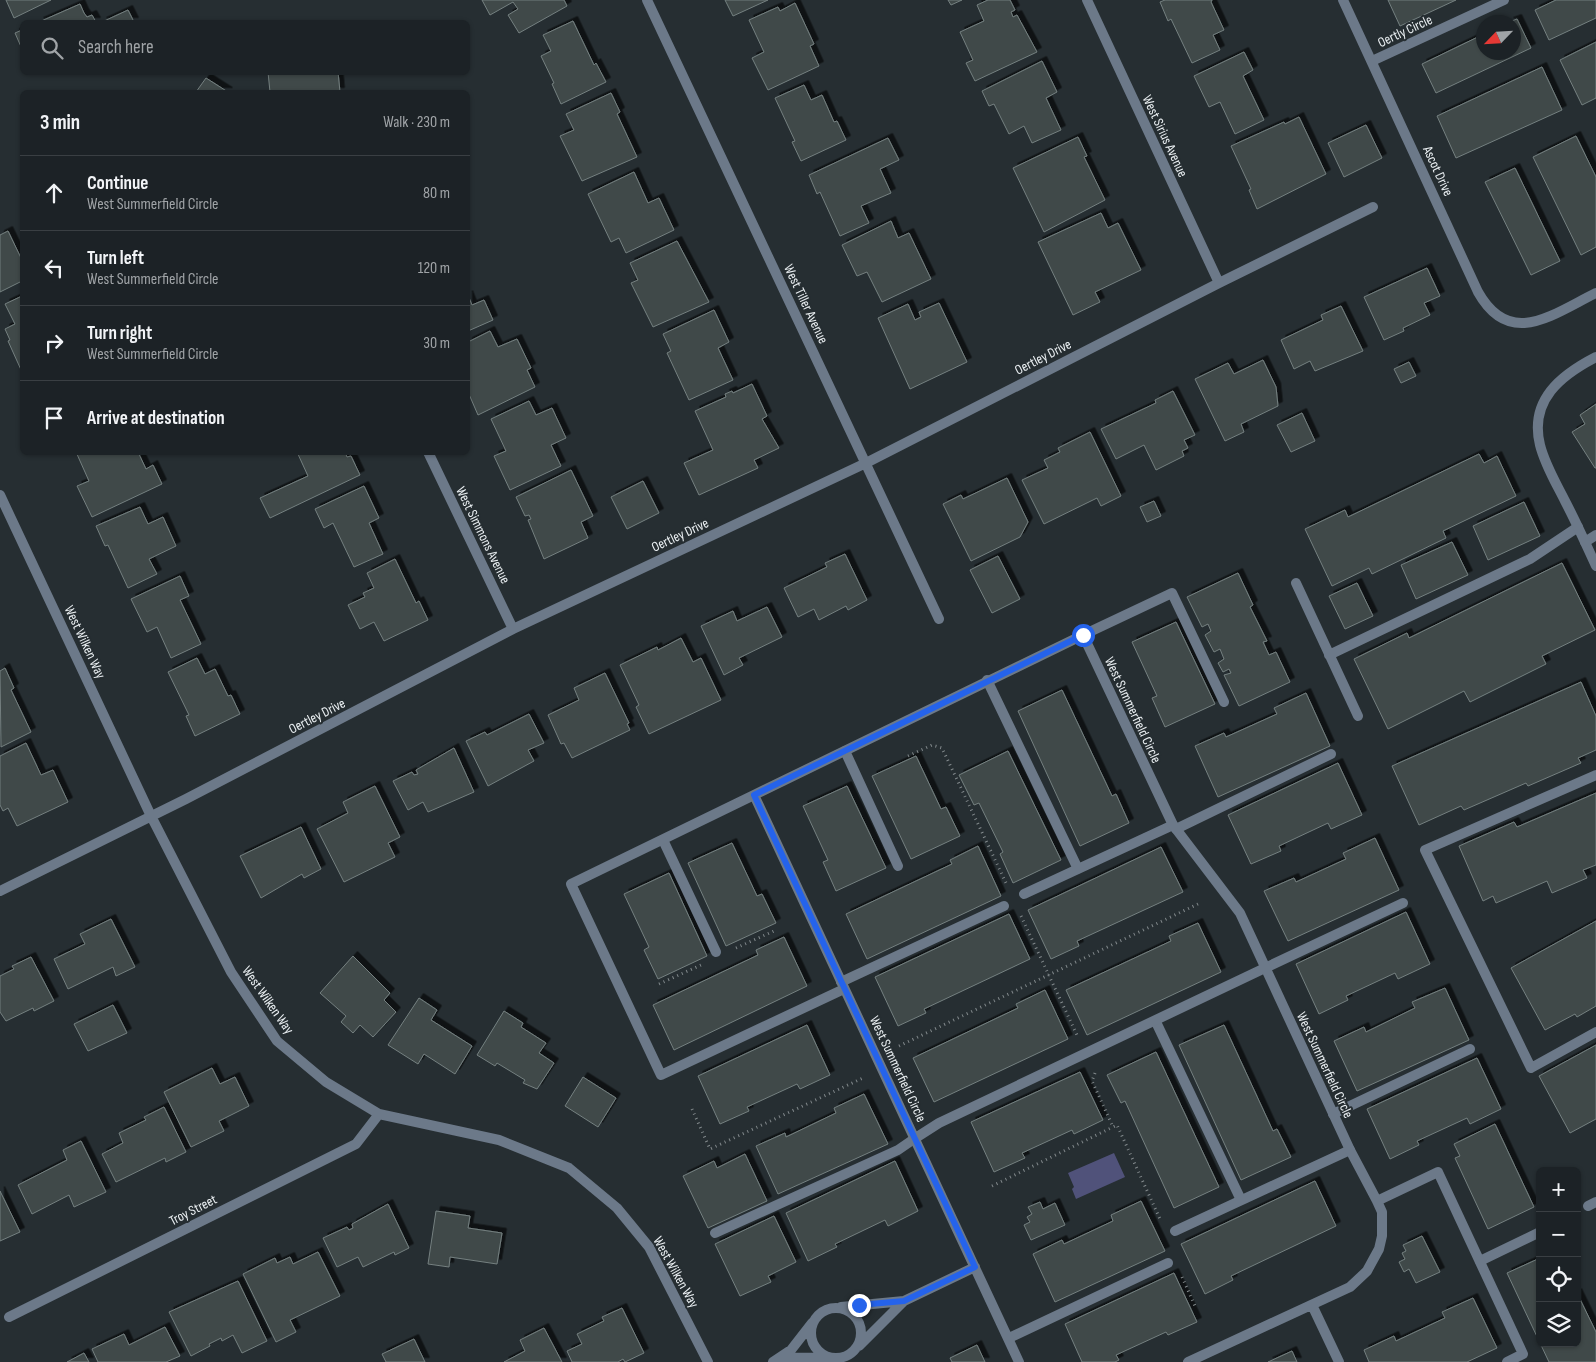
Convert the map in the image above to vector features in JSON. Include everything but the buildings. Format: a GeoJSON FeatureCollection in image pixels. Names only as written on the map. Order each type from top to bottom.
{"type":"FeatureCollection","features":[{"type":"Feature","properties":{"kind":"street","name":"West Tiller Avenue"},"geometry":{"type":"LineString","coordinates":[[647,0],[939,619]]}},
{"type":"Feature","properties":{"kind":"street","name":"West Sirius Avenue"},"geometry":{"type":"LineString","coordinates":[[1087,0],[1219,283]]}},
{"type":"Feature","properties":{"kind":"street","name":"Ascot Drive"},"geometry":{"type":"LineString","coordinates":[[1343,0],[1485,304],[1492,312],[1510,323],[1533,323],[1596,293]]}},
{"type":"Feature","properties":{"kind":"street","name":"Oertly Circle"},"geometry":{"type":"LineString","coordinates":[[1372,61],[1504,0]]}},
{"type":"Feature","properties":{"kind":"street","name":"Oertley Drive"},"geometry":{"type":"LineString","coordinates":[[0,891],[151,816],[513,629],[866,463],[1219,283],[1373,207]]}},
{"type":"Feature","properties":{"kind":"street"},"geometry":{"type":"LineString","coordinates":[[1596,357],[1574,368],[1554,386],[1546,398],[1539,425],[1540,446],[1596,566]]}},
{"type":"Feature","properties":{"kind":"street","name":"West Simmons Avenue"},"geometry":{"type":"LineString","coordinates":[[429,455],[513,629]]}},
{"type":"Feature","properties":{"kind":"street","name":"West Wilken Way"},"geometry":{"type":"LineString","coordinates":[[0,495],[151,816],[231,972],[277,1041],[326,1082],[379,1114],[498,1140],[569,1168],[617,1208],[649,1247],[708,1362]]}},
{"type":"Feature","properties":{"kind":"street"},"geometry":{"type":"LineString","coordinates":[[1330,655],[1530,558],[1578,526]]}},
{"type":"Feature","properties":{"kind":"street"},"geometry":{"type":"LineString","coordinates":[[1585,542],[1596,535]]}},
{"type":"Feature","properties":{"kind":"street"},"geometry":{"type":"LineString","coordinates":[[1296,583],[1358,716]]}},
{"type":"Feature","properties":{"kind":"street"},"geometry":{"type":"LineString","coordinates":[[1004,906],[661,1075],[571,884],[987,680],[1172,593],[1224,702]]}},
{"type":"Feature","properties":{"kind":"street","name":"West Summerfield Circle"},"geometry":{"type":"LineString","coordinates":[[1083,635],[1174,827],[1240,913],[1350,1150],[1382,1212],[1382,1236],[1374,1261],[1359,1280],[1350,1287],[1188,1362]]}},
{"type":"Feature","properties":{"kind":"street"},"geometry":{"type":"LineString","coordinates":[[987,680],[1078,869]]}},
{"type":"Feature","properties":{"kind":"street"},"geometry":{"type":"LineString","coordinates":[[845,751],[898,866]]}},
{"type":"Feature","properties":{"kind":"street"},"geometry":{"type":"LineString","coordinates":[[1024,894],[1331,754]]}},
{"type":"Feature","properties":{"kind":"street"},"geometry":{"type":"LineString","coordinates":[[1596,775],[1425,850],[1531,1068],[1596,1032]]}},
{"type":"Feature","properties":{"kind":"street","name":"West Summerfield Circle"},"geometry":{"type":"LineString","coordinates":[[754,795],[1019,1362]]}},
{"type":"Feature","properties":{"kind":"street"},"geometry":{"type":"LineString","coordinates":[[663,840],[716,952]]}},
{"type":"Feature","properties":{"kind":"street"},"geometry":{"type":"LineString","coordinates":[[715,1233],[898,1150],[939,1124],[1403,903]]}},
{"type":"Feature","properties":{"kind":"street"},"geometry":{"type":"LineString","coordinates":[[1156,1022],[1241,1200]]}},
{"type":"Feature","properties":{"kind":"street"},"geometry":{"type":"LineString","coordinates":[[1333,1114],[1470,1048]]}},
{"type":"Feature","properties":{"kind":"street","name":"Troy Street"},"geometry":{"type":"LineString","coordinates":[[9,1318],[356,1144],[379,1114]]}},
{"type":"Feature","properties":{"kind":"street"},"geometry":{"type":"LineString","coordinates":[[1175,1230],[1350,1150]]}},
{"type":"Feature","properties":{"kind":"street"},"geometry":{"type":"LineString","coordinates":[[1378,1201],[1438,1172],[1524,1354],[1506,1362]]}},
{"type":"Feature","properties":{"kind":"street"},"geometry":{"type":"LineString","coordinates":[[1480,1261],[1536,1234]]}},
{"type":"Feature","properties":{"kind":"street"},"geometry":{"type":"LineString","coordinates":[[1009,1338],[1168,1263]]}},
{"type":"Feature","properties":{"kind":"street"},"geometry":{"type":"LineString","coordinates":[[783,1357],[844,1358],[857,1348],[904,1301],[975,1267]]}},
{"type":"Feature","properties":{"kind":"street"},"geometry":{"type":"LineString","coordinates":[[773,1362],[783,1357],[796,1344],[818,1315],[833,1308],[904,1301]]}},
{"type":"Feature","properties":{"kind":"street"},"geometry":{"type":"LineString","coordinates":[[1312,1305],[1339,1362]]}},
{"type":"Feature","properties":{"kind":"street"},"geometry":{"type":"LineString","coordinates":[[833,1308],[849,1311],[860,1324],[862,1332],[857,1348]]}},
{"type":"Feature","properties":{"kind":"street"},"geometry":{"type":"LineString","coordinates":[[818,1315],[811,1330],[815,1346],[820,1353],[836,1359]]}},
{"type":"Feature","properties":{"kind":"path"},"geometry":{"type":"LineString","coordinates":[[908,756],[932,745],[942,748],[1008,888]]}},
{"type":"Feature","properties":{"kind":"path"},"geometry":{"type":"LineString","coordinates":[[899,1046],[1198,904]]}},
{"type":"Feature","properties":{"kind":"path"},"geometry":{"type":"LineString","coordinates":[[1020,914],[1078,1035]]}},
{"type":"Feature","properties":{"kind":"path"},"geometry":{"type":"LineString","coordinates":[[1095,1072],[1092,1080],[1113,1127]]}},
{"type":"Feature","properties":{"kind":"path"},"geometry":{"type":"LineString","coordinates":[[692,1109],[710,1149],[864,1077]]}},
{"type":"Feature","properties":{"kind":"path"},"geometry":{"type":"LineString","coordinates":[[992,1186],[1117,1125],[1161,1220]]}},
{"type":"Feature","properties":{"kind":"path"},"geometry":{"type":"LineString","coordinates":[[1178,1270],[1195,1306]]}},
{"type":"Feature","properties":{"kind":"water"},"geometry":{"type":"Polygon","coordinates":[[[1114,1153],[1125,1177],[1076,1199],[1072,1189],[1074,1187],[1068,1173],[1114,1153]]]}},
{"type":"Feature","properties":{"kind":"route"},"geometry":{"type":"LineString","coordinates":[[859,1305],[904,1301],[975,1267],[754,795],[987,680],[1083,635]]}}]}
